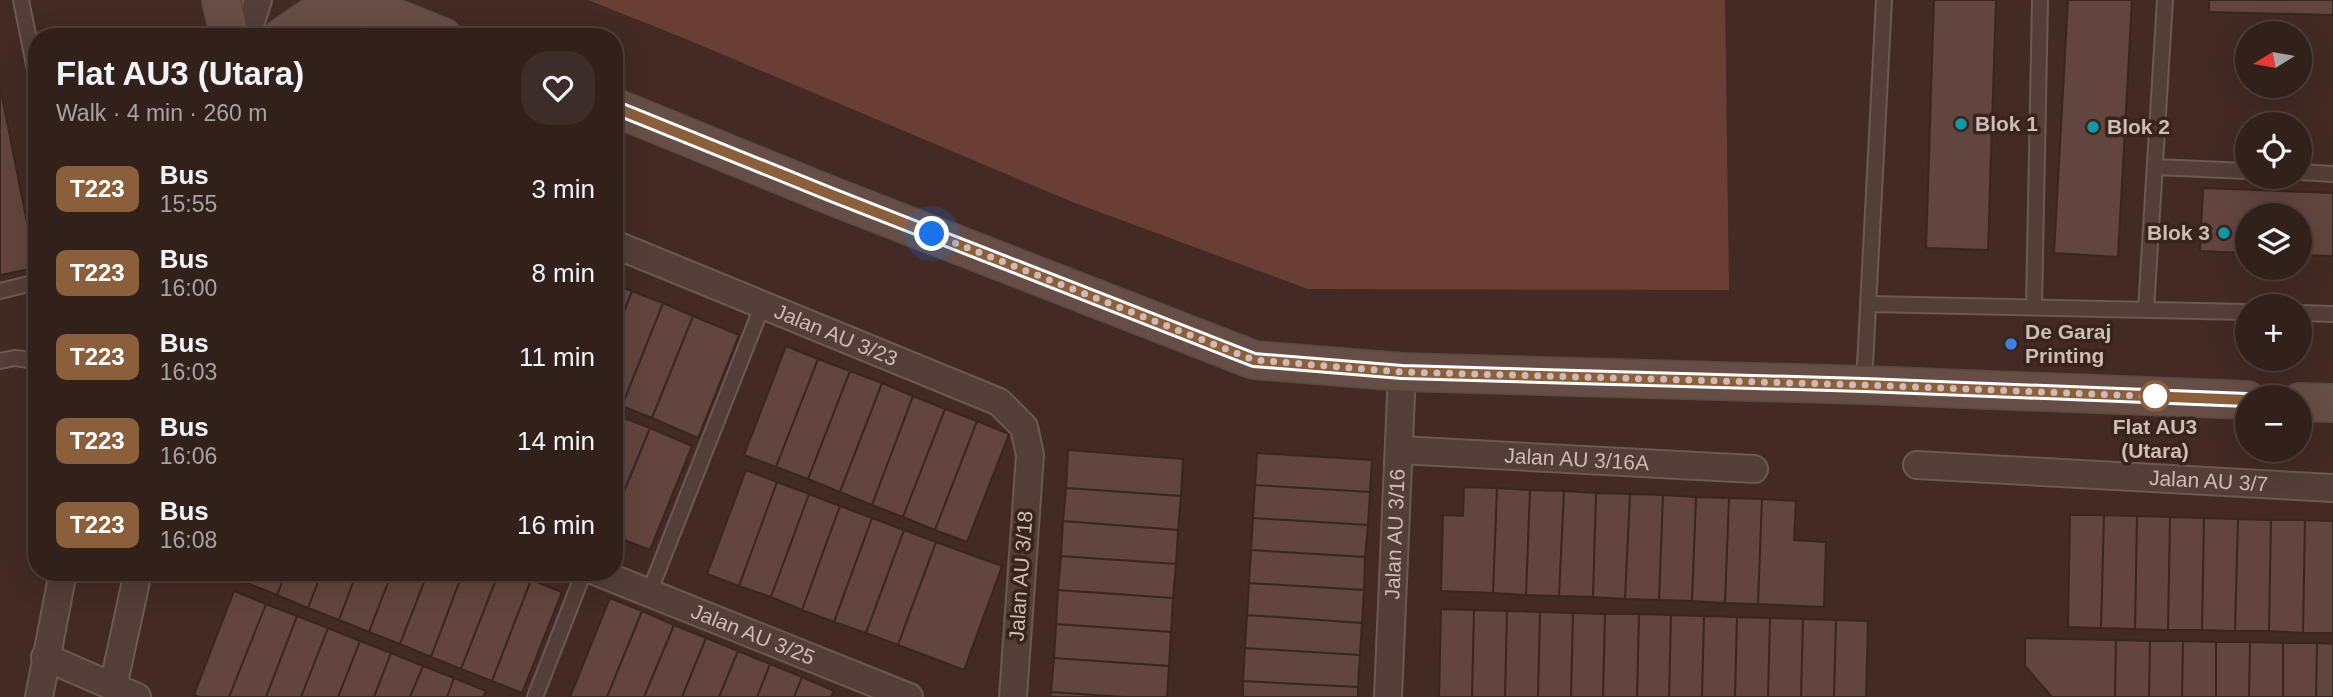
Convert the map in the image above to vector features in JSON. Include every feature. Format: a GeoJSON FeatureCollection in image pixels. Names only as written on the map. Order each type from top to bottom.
{"type":"FeatureCollection","features":[{"type":"Feature","properties":{"kind":"main road"},"geometry":{"type":"LineString","coordinates":[[221,0],[228,28]]}},
{"type":"Feature","properties":{"kind":"main road"},"geometry":{"type":"LineString","coordinates":[[295,28],[316,14],[360,3],[421,28]]}},
{"type":"Feature","properties":{"kind":"main road"},"geometry":{"type":"LineString","coordinates":[[623,111],[845,201],[1254,360],[1402,372],[1864,385],[2235,400]]}},
{"type":"Feature","properties":{"kind":"main road"},"geometry":{"type":"LineString","coordinates":[[2312,402],[2333,403]]}},
{"type":"Feature","properties":{"kind":"street"},"geometry":{"type":"LineString","coordinates":[[249,28],[258,0]]}},
{"type":"Feature","properties":{"kind":"street","name":"Jalan AU 3/23"},"geometry":{"type":"LineString","coordinates":[[623,248],[999,402],[1024,427],[1030,455]]}},
{"type":"Feature","properties":{"kind":"street","name":"Jalan AU 3/16"},"geometry":{"type":"LineString","coordinates":[[1388,697],[1402,372]]}},
{"type":"Feature","properties":{"kind":"street","name":"Jalan AU 3/16A"},"geometry":{"type":"LineString","coordinates":[[1400,450],[1754,469]]}},
{"type":"Feature","properties":{"kind":"street","name":"Jalan AU 3/18"},"geometry":{"type":"LineString","coordinates":[[1013,697],[1030,455]]}},
{"type":"Feature","properties":{"kind":"street","name":"Jalan AU 3/7"},"geometry":{"type":"LineString","coordinates":[[1917,465],[2333,488]]}},
{"type":"Feature","properties":{"kind":"street"},"geometry":{"type":"LineString","coordinates":[[39,697],[61,581]]}},
{"type":"Feature","properties":{"kind":"street"},"geometry":{"type":"LineString","coordinates":[[45,657],[125,692],[137,581]]}},
{"type":"Feature","properties":{"kind":"street","name":"Jalan AU 3/25"},"geometry":{"type":"LineString","coordinates":[[619,581],[864,688],[909,697]]}},
{"type":"Feature","properties":{"kind":"lane"},"geometry":{"type":"LineString","coordinates":[[21,0],[28,35]]}},
{"type":"Feature","properties":{"kind":"lane"},"geometry":{"type":"LineString","coordinates":[[1864,385],[1884,0]]}},
{"type":"Feature","properties":{"kind":"lane"},"geometry":{"type":"LineString","coordinates":[[2034,307],[2040,0]]}},
{"type":"Feature","properties":{"kind":"lane"},"geometry":{"type":"LineString","coordinates":[[2146,310],[2165,0]]}},
{"type":"Feature","properties":{"kind":"lane"},"geometry":{"type":"LineString","coordinates":[[2155,167],[2235,170]]}},
{"type":"Feature","properties":{"kind":"lane"},"geometry":{"type":"LineString","coordinates":[[2312,173],[2333,174]]}},
{"type":"Feature","properties":{"kind":"lane"},"geometry":{"type":"LineString","coordinates":[[0,291],[28,284]]}},
{"type":"Feature","properties":{"kind":"lane"},"geometry":{"type":"LineString","coordinates":[[649,593],[763,304]]}},
{"type":"Feature","properties":{"kind":"lane"},"geometry":{"type":"LineString","coordinates":[[1869,304],[2235,312]]}},
{"type":"Feature","properties":{"kind":"lane"},"geometry":{"type":"LineString","coordinates":[[2312,313],[2333,314]]}},
{"type":"Feature","properties":{"kind":"lane"},"geometry":{"type":"LineString","coordinates":[[0,361],[15,358],[28,360]]}},
{"type":"Feature","properties":{"kind":"lane"},"geometry":{"type":"LineString","coordinates":[[535,697],[580,581]]}},
{"type":"Feature","properties":{"kind":"shaded area"},"geometry":{"type":"Polygon","coordinates":[[[588,0],[1725,0],[1729,290],[1308,289],[1075,203],[588,0]]]}},
{"type":"Feature","properties":{"kind":"building","name":"Blok 1"},"geometry":{"type":"Polygon","coordinates":[[[1934,0],[1996,0],[1988,250],[1926,248],[1934,0]]]}},
{"type":"Feature","properties":{"kind":"building","name":"Blok 2"},"geometry":{"type":"Polygon","coordinates":[[[2068,0],[2132,0],[2118,257],[2054,253],[2068,0]]]}},
{"type":"Feature","properties":{"kind":"building"},"geometry":{"type":"Polygon","coordinates":[[[2209,0],[2333,0],[2333,15],[2209,12],[2209,0]]]}},
{"type":"Feature","properties":{"kind":"building"},"geometry":{"type":"Polygon","coordinates":[[[0,86],[28,228],[28,270],[0,275],[0,86]]]}},
{"type":"Feature","properties":{"kind":"building","name":"Blok 3"},"geometry":{"type":"Polygon","coordinates":[[[2203,188],[2333,193],[2333,256],[2312,255],[2312,203],[2235,203],[2235,252],[2200,251],[2203,188]]]}},
{"type":"Feature","properties":{"kind":"building"},"geometry":{"type":"Polygon","coordinates":[[[623,288],[632,291],[623,314],[623,288]]]}},
{"type":"Feature","properties":{"kind":"building"},"geometry":{"type":"Polygon","coordinates":[[[632,291],[663,303],[623,403],[623,314],[632,291]]]}},
{"type":"Feature","properties":{"kind":"building"},"geometry":{"type":"Polygon","coordinates":[[[663,303],[693,316],[652,418],[623,406],[663,303]]]}},
{"type":"Feature","properties":{"kind":"building"},"geometry":{"type":"Polygon","coordinates":[[[693,316],[739,335],[698,438],[652,418],[693,316]]]}},
{"type":"Feature","properties":{"kind":"building"},"geometry":{"type":"Polygon","coordinates":[[[786,346],[818,359],[776,467],[744,455],[786,346]]]}},
{"type":"Feature","properties":{"kind":"building"},"geometry":{"type":"Polygon","coordinates":[[[818,359],[850,371],[808,479],[776,467],[818,359]]]}},
{"type":"Feature","properties":{"kind":"building"},"geometry":{"type":"Polygon","coordinates":[[[850,371],[882,383],[840,492],[808,479],[850,371]]]}},
{"type":"Feature","properties":{"kind":"building"},"geometry":{"type":"Polygon","coordinates":[[[882,383],[913,396],[872,505],[840,492],[882,383]]]}},
{"type":"Feature","properties":{"kind":"building"},"geometry":{"type":"Polygon","coordinates":[[[913,396],[945,409],[903,517],[872,505],[913,396]]]}},
{"type":"Feature","properties":{"kind":"building"},"geometry":{"type":"Polygon","coordinates":[[[945,409],[977,421],[935,530],[903,517],[945,409]]]}},
{"type":"Feature","properties":{"kind":"building"},"geometry":{"type":"Polygon","coordinates":[[[623,418],[650,428],[623,494],[623,418]]]}},
{"type":"Feature","properties":{"kind":"building"},"geometry":{"type":"Polygon","coordinates":[[[977,421],[1009,434],[967,542],[935,530],[977,421]]]}},
{"type":"Feature","properties":{"kind":"building"},"geometry":{"type":"Polygon","coordinates":[[[650,428],[692,446],[650,550],[623,540],[623,494],[650,428]]]}},
{"type":"Feature","properties":{"kind":"building"},"geometry":{"type":"Polygon","coordinates":[[[1068,450],[1183,459],[1181,496],[1066,488],[1068,450]]]}},
{"type":"Feature","properties":{"kind":"building"},"geometry":{"type":"Polygon","coordinates":[[[1257,453],[1372,460],[1370,492],[1255,485],[1257,453]]]}},
{"type":"Feature","properties":{"kind":"building"},"geometry":{"type":"Polygon","coordinates":[[[746,470],[777,482],[739,586],[707,574],[746,470]]]}},
{"type":"Feature","properties":{"kind":"building"},"geometry":{"type":"Polygon","coordinates":[[[777,482],[809,494],[771,597],[739,586],[777,482]]]}},
{"type":"Feature","properties":{"kind":"building"},"geometry":{"type":"Polygon","coordinates":[[[1255,485],[1370,492],[1368,525],[1253,518],[1255,485]]]}},
{"type":"Feature","properties":{"kind":"building"},"geometry":{"type":"Polygon","coordinates":[[[1464,487],[1497,488],[1493,593],[1441,591],[1443,515],[1463,516],[1464,487]]]}},
{"type":"Feature","properties":{"kind":"building"},"geometry":{"type":"Polygon","coordinates":[[[1066,488],[1181,496],[1178,530],[1063,521],[1066,488]]]}},
{"type":"Feature","properties":{"kind":"building"},"geometry":{"type":"Polygon","coordinates":[[[1497,488],[1530,490],[1526,595],[1493,593],[1497,488]]]}},
{"type":"Feature","properties":{"kind":"building"},"geometry":{"type":"Polygon","coordinates":[[[1530,490],[1564,491],[1559,596],[1526,595],[1530,490]]]}},
{"type":"Feature","properties":{"kind":"building"},"geometry":{"type":"Polygon","coordinates":[[[1564,491],[1596,493],[1593,597],[1559,596],[1564,491]]]}},
{"type":"Feature","properties":{"kind":"building"},"geometry":{"type":"Polygon","coordinates":[[[1596,493],[1630,494],[1625,599],[1593,597],[1596,493]]]}},
{"type":"Feature","properties":{"kind":"building"},"geometry":{"type":"Polygon","coordinates":[[[809,494],[840,506],[802,610],[771,597],[809,494]]]}},
{"type":"Feature","properties":{"kind":"building"},"geometry":{"type":"Polygon","coordinates":[[[1630,494],[1663,495],[1659,600],[1625,599],[1630,494]]]}},
{"type":"Feature","properties":{"kind":"building"},"geometry":{"type":"Polygon","coordinates":[[[1663,495],[1696,497],[1692,601],[1659,600],[1663,495]]]}},
{"type":"Feature","properties":{"kind":"building"},"geometry":{"type":"Polygon","coordinates":[[[1696,497],[1729,498],[1725,603],[1692,601],[1696,497]]]}},
{"type":"Feature","properties":{"kind":"building"},"geometry":{"type":"Polygon","coordinates":[[[1729,498],[1762,499],[1758,604],[1725,603],[1729,498]]]}},
{"type":"Feature","properties":{"kind":"building"},"geometry":{"type":"Polygon","coordinates":[[[1762,499],[1796,501],[1794,540],[1826,542],[1824,607],[1758,604],[1762,499]]]}},
{"type":"Feature","properties":{"kind":"building"},"geometry":{"type":"Polygon","coordinates":[[[840,506],[872,518],[834,622],[802,610],[840,506]]]}},
{"type":"Feature","properties":{"kind":"building"},"geometry":{"type":"Polygon","coordinates":[[[2070,515],[2104,515],[2101,628],[2068,627],[2070,515]]]}},
{"type":"Feature","properties":{"kind":"building"},"geometry":{"type":"Polygon","coordinates":[[[2104,515],[2137,516],[2135,629],[2101,628],[2104,515]]]}},
{"type":"Feature","properties":{"kind":"building"},"geometry":{"type":"Polygon","coordinates":[[[2137,516],[2170,517],[2168,630],[2135,629],[2137,516]]]}},
{"type":"Feature","properties":{"kind":"building"},"geometry":{"type":"Polygon","coordinates":[[[2170,517],[2204,518],[2202,630],[2168,630],[2170,517]]]}},
{"type":"Feature","properties":{"kind":"building"},"geometry":{"type":"Polygon","coordinates":[[[872,518],[904,530],[866,633],[834,622],[872,518]]]}},
{"type":"Feature","properties":{"kind":"building"},"geometry":{"type":"Polygon","coordinates":[[[1253,518],[1368,525],[1365,557],[1251,550],[1253,518]]]}},
{"type":"Feature","properties":{"kind":"building"},"geometry":{"type":"Polygon","coordinates":[[[2204,518],[2238,519],[2235,631],[2202,630],[2204,518]]]}},
{"type":"Feature","properties":{"kind":"building"},"geometry":{"type":"Polygon","coordinates":[[[2238,519],[2271,520],[2269,631],[2235,631],[2238,519]]]}},
{"type":"Feature","properties":{"kind":"building"},"geometry":{"type":"Polygon","coordinates":[[[2271,520],[2305,520],[2303,633],[2269,631],[2271,520]]]}},
{"type":"Feature","properties":{"kind":"building"},"geometry":{"type":"Polygon","coordinates":[[[2305,520],[2333,521],[2333,633],[2303,633],[2305,520]]]}},
{"type":"Feature","properties":{"kind":"building"},"geometry":{"type":"Polygon","coordinates":[[[1063,521],[1178,530],[1176,564],[1061,556],[1063,521]]]}},
{"type":"Feature","properties":{"kind":"building"},"geometry":{"type":"Polygon","coordinates":[[[904,530],[936,542],[898,645],[866,633],[904,530]]]}},
{"type":"Feature","properties":{"kind":"building"},"geometry":{"type":"Polygon","coordinates":[[[936,542],[1002,566],[964,670],[898,645],[936,542]]]}},
{"type":"Feature","properties":{"kind":"building"},"geometry":{"type":"Polygon","coordinates":[[[1251,550],[1365,557],[1364,590],[1249,583],[1251,550]]]}},
{"type":"Feature","properties":{"kind":"building"},"geometry":{"type":"Polygon","coordinates":[[[1061,556],[1176,564],[1173,598],[1058,590],[1061,556]]]}},
{"type":"Feature","properties":{"kind":"building"},"geometry":{"type":"Polygon","coordinates":[[[248,581],[282,581],[277,595],[247,583],[248,581]]]}},
{"type":"Feature","properties":{"kind":"building"},"geometry":{"type":"Polygon","coordinates":[[[282,581],[318,581],[308,608],[277,595],[282,581]]]}},
{"type":"Feature","properties":{"kind":"building"},"geometry":{"type":"Polygon","coordinates":[[[318,581],[354,581],[339,620],[308,608],[318,581]]]}},
{"type":"Feature","properties":{"kind":"building"},"geometry":{"type":"Polygon","coordinates":[[[354,581],[389,581],[369,632],[339,620],[354,581]]]}},
{"type":"Feature","properties":{"kind":"building"},"geometry":{"type":"Polygon","coordinates":[[[389,581],[424,581],[400,644],[369,632],[389,581]]]}},
{"type":"Feature","properties":{"kind":"building"},"geometry":{"type":"Polygon","coordinates":[[[424,581],[460,581],[431,657],[400,644],[424,581]]]}},
{"type":"Feature","properties":{"kind":"building"},"geometry":{"type":"Polygon","coordinates":[[[460,581],[495,581],[461,669],[431,657],[460,581]]]}},
{"type":"Feature","properties":{"kind":"building"},"geometry":{"type":"Polygon","coordinates":[[[495,581],[531,581],[492,681],[461,669],[495,581]]]}},
{"type":"Feature","properties":{"kind":"building"},"geometry":{"type":"Polygon","coordinates":[[[531,581],[562,592],[522,693],[492,681],[531,581]]]}},
{"type":"Feature","properties":{"kind":"building"},"geometry":{"type":"Polygon","coordinates":[[[1249,583],[1364,590],[1362,623],[1247,615],[1249,583]]]}},
{"type":"Feature","properties":{"kind":"building"},"geometry":{"type":"Polygon","coordinates":[[[1058,590],[1173,598],[1171,632],[1056,624],[1058,590]]]}},
{"type":"Feature","properties":{"kind":"building"},"geometry":{"type":"Polygon","coordinates":[[[234,591],[266,604],[229,697],[199,697],[194,695],[234,591]]]}},
{"type":"Feature","properties":{"kind":"building"},"geometry":{"type":"Polygon","coordinates":[[[610,598],[642,611],[607,697],[570,697],[610,598]]]}},
{"type":"Feature","properties":{"kind":"building"},"geometry":{"type":"Polygon","coordinates":[[[266,604],[297,616],[266,697],[229,697],[266,604]]]}},
{"type":"Feature","properties":{"kind":"building"},"geometry":{"type":"Polygon","coordinates":[[[1441,609],[1474,610],[1472,697],[1439,697],[1441,609]]]}},
{"type":"Feature","properties":{"kind":"building"},"geometry":{"type":"Polygon","coordinates":[[[1474,610],[1507,611],[1505,697],[1472,697],[1474,610]]]}},
{"type":"Feature","properties":{"kind":"building"},"geometry":{"type":"Polygon","coordinates":[[[642,611],[674,625],[644,697],[607,697],[642,611]]]}},
{"type":"Feature","properties":{"kind":"building"},"geometry":{"type":"Polygon","coordinates":[[[1507,611],[1540,612],[1538,697],[1505,697],[1507,611]]]}},
{"type":"Feature","properties":{"kind":"building"},"geometry":{"type":"Polygon","coordinates":[[[1540,612],[1573,613],[1571,697],[1538,697],[1540,612]]]}},
{"type":"Feature","properties":{"kind":"building"},"geometry":{"type":"Polygon","coordinates":[[[1573,613],[1605,614],[1603,697],[1571,697],[1573,613]]]}},
{"type":"Feature","properties":{"kind":"building"},"geometry":{"type":"Polygon","coordinates":[[[1605,614],[1639,614],[1637,697],[1603,697],[1605,614]]]}},
{"type":"Feature","properties":{"kind":"building"},"geometry":{"type":"Polygon","coordinates":[[[1639,614],[1671,615],[1669,697],[1637,697],[1639,614]]]}},
{"type":"Feature","properties":{"kind":"building"},"geometry":{"type":"Polygon","coordinates":[[[1247,615],[1362,623],[1360,655],[1245,648],[1247,615]]]}},
{"type":"Feature","properties":{"kind":"building"},"geometry":{"type":"Polygon","coordinates":[[[1671,615],[1704,616],[1702,697],[1669,697],[1671,615]]]}},
{"type":"Feature","properties":{"kind":"building"},"geometry":{"type":"Polygon","coordinates":[[[297,616],[328,628],[301,697],[266,697],[297,616]]]}},
{"type":"Feature","properties":{"kind":"building"},"geometry":{"type":"Polygon","coordinates":[[[1704,616],[1737,617],[1735,697],[1702,697],[1704,616]]]}},
{"type":"Feature","properties":{"kind":"building"},"geometry":{"type":"Polygon","coordinates":[[[1737,617],[1770,618],[1768,697],[1735,697],[1737,617]]]}},
{"type":"Feature","properties":{"kind":"building"},"geometry":{"type":"Polygon","coordinates":[[[1770,618],[1803,619],[1801,697],[1768,697],[1770,618]]]}},
{"type":"Feature","properties":{"kind":"building"},"geometry":{"type":"Polygon","coordinates":[[[1803,619],[1836,620],[1834,697],[1801,697],[1803,619]]]}},
{"type":"Feature","properties":{"kind":"building"},"geometry":{"type":"Polygon","coordinates":[[[1836,620],[1868,621],[1866,697],[1834,697],[1836,620]]]}},
{"type":"Feature","properties":{"kind":"building"},"geometry":{"type":"Polygon","coordinates":[[[1056,624],[1171,632],[1169,666],[1054,658],[1056,624]]]}},
{"type":"Feature","properties":{"kind":"building"},"geometry":{"type":"Polygon","coordinates":[[[674,625],[706,638],[682,697],[644,697],[674,625]]]}},
{"type":"Feature","properties":{"kind":"building"},"geometry":{"type":"Polygon","coordinates":[[[328,628],[360,641],[338,697],[301,697],[328,628]]]}},
{"type":"Feature","properties":{"kind":"building"},"geometry":{"type":"Polygon","coordinates":[[[706,638],[738,651],[719,697],[682,697],[706,638]]]}},
{"type":"Feature","properties":{"kind":"building"},"geometry":{"type":"Polygon","coordinates":[[[2025,638],[2116,640],[2115,697],[2052,697],[2025,666],[2025,638]]]}},
{"type":"Feature","properties":{"kind":"building"},"geometry":{"type":"Polygon","coordinates":[[[2116,640],[2150,641],[2149,697],[2115,697],[2116,640]]]}},
{"type":"Feature","properties":{"kind":"building"},"geometry":{"type":"Polygon","coordinates":[[[360,641],[391,653],[374,697],[338,697],[360,641]]]}},
{"type":"Feature","properties":{"kind":"building"},"geometry":{"type":"Polygon","coordinates":[[[2150,641],[2183,641],[2182,697],[2149,697],[2150,641]]]}},
{"type":"Feature","properties":{"kind":"building"},"geometry":{"type":"Polygon","coordinates":[[[2183,641],[2216,642],[2216,697],[2182,697],[2183,641]]]}},
{"type":"Feature","properties":{"kind":"building"},"geometry":{"type":"Polygon","coordinates":[[[2216,642],[2250,642],[2249,697],[2216,697],[2216,642]]]}},
{"type":"Feature","properties":{"kind":"building"},"geometry":{"type":"Polygon","coordinates":[[[2250,642],[2283,643],[2283,697],[2249,697],[2250,642]]]}},
{"type":"Feature","properties":{"kind":"building"},"geometry":{"type":"Polygon","coordinates":[[[2283,643],[2317,643],[2316,697],[2283,697],[2283,643]]]}},
{"type":"Feature","properties":{"kind":"building"},"geometry":{"type":"Polygon","coordinates":[[[2317,643],[2333,644],[2333,697],[2316,697],[2317,643]]]}},
{"type":"Feature","properties":{"kind":"building"},"geometry":{"type":"Polygon","coordinates":[[[1245,648],[1360,655],[1358,687],[1243,681],[1245,648]]]}},
{"type":"Feature","properties":{"kind":"building"},"geometry":{"type":"Polygon","coordinates":[[[738,651],[770,664],[757,697],[719,697],[738,651]]]}},
{"type":"Feature","properties":{"kind":"building"},"geometry":{"type":"Polygon","coordinates":[[[391,653],[423,666],[410,697],[374,697],[391,653]]]}},
{"type":"Feature","properties":{"kind":"building"},"geometry":{"type":"Polygon","coordinates":[[[1054,658],[1169,666],[1167,697],[1051,692],[1054,658]]]}},
{"type":"Feature","properties":{"kind":"building"},"geometry":{"type":"Polygon","coordinates":[[[770,664],[802,677],[794,697],[757,697],[770,664]]]}},
{"type":"Feature","properties":{"kind":"building"},"geometry":{"type":"Polygon","coordinates":[[[423,666],[454,678],[447,697],[410,697],[423,666]]]}},
{"type":"Feature","properties":{"kind":"building"},"geometry":{"type":"Polygon","coordinates":[[[802,677],[834,691],[831,697],[794,697],[802,677]]]}},
{"type":"Feature","properties":{"kind":"building"},"geometry":{"type":"Polygon","coordinates":[[[454,678],[486,691],[483,697],[447,697],[454,678]]]}},
{"type":"Feature","properties":{"kind":"building"},"geometry":{"type":"Polygon","coordinates":[[[1243,681],[1358,687],[1358,697],[1243,697],[1243,681]]]}},
{"type":"Feature","properties":{"kind":"building"},"geometry":{"type":"Polygon","coordinates":[[[1051,692],[1124,697],[1051,697],[1051,692]]]}},
{"type":"Feature","properties":{"kind":"bus line","name":"T223"},"geometry":{"type":"LineString","coordinates":[[623,111],[1254,360],[1402,372],[1864,385],[2235,400]]}},
{"type":"Feature","properties":{"kind":"place","name":"Blok 1"},"geometry":{"type":"Point","coordinates":[1961,124]}},
{"type":"Feature","properties":{"kind":"place","name":"Blok 2"},"geometry":{"type":"Point","coordinates":[2093,127]}},
{"type":"Feature","properties":{"kind":"place","name":"Blok 3"},"geometry":{"type":"Point","coordinates":[2224,233]}},
{"type":"Feature","properties":{"kind":"place","name":"De Garaj Printing"},"geometry":{"type":"Point","coordinates":[2011,344]}},
{"type":"Feature","properties":{"kind":"place","name":"Flat AU3 (Utara)"},"geometry":{"type":"Point","coordinates":[2155,396]}},
{"type":"Feature","properties":{"kind":"route"},"geometry":{"type":"LineString","coordinates":[[932,234],[1254,360],[1402,372],[1864,385],[2165,397],[2155,396]]}}]}
